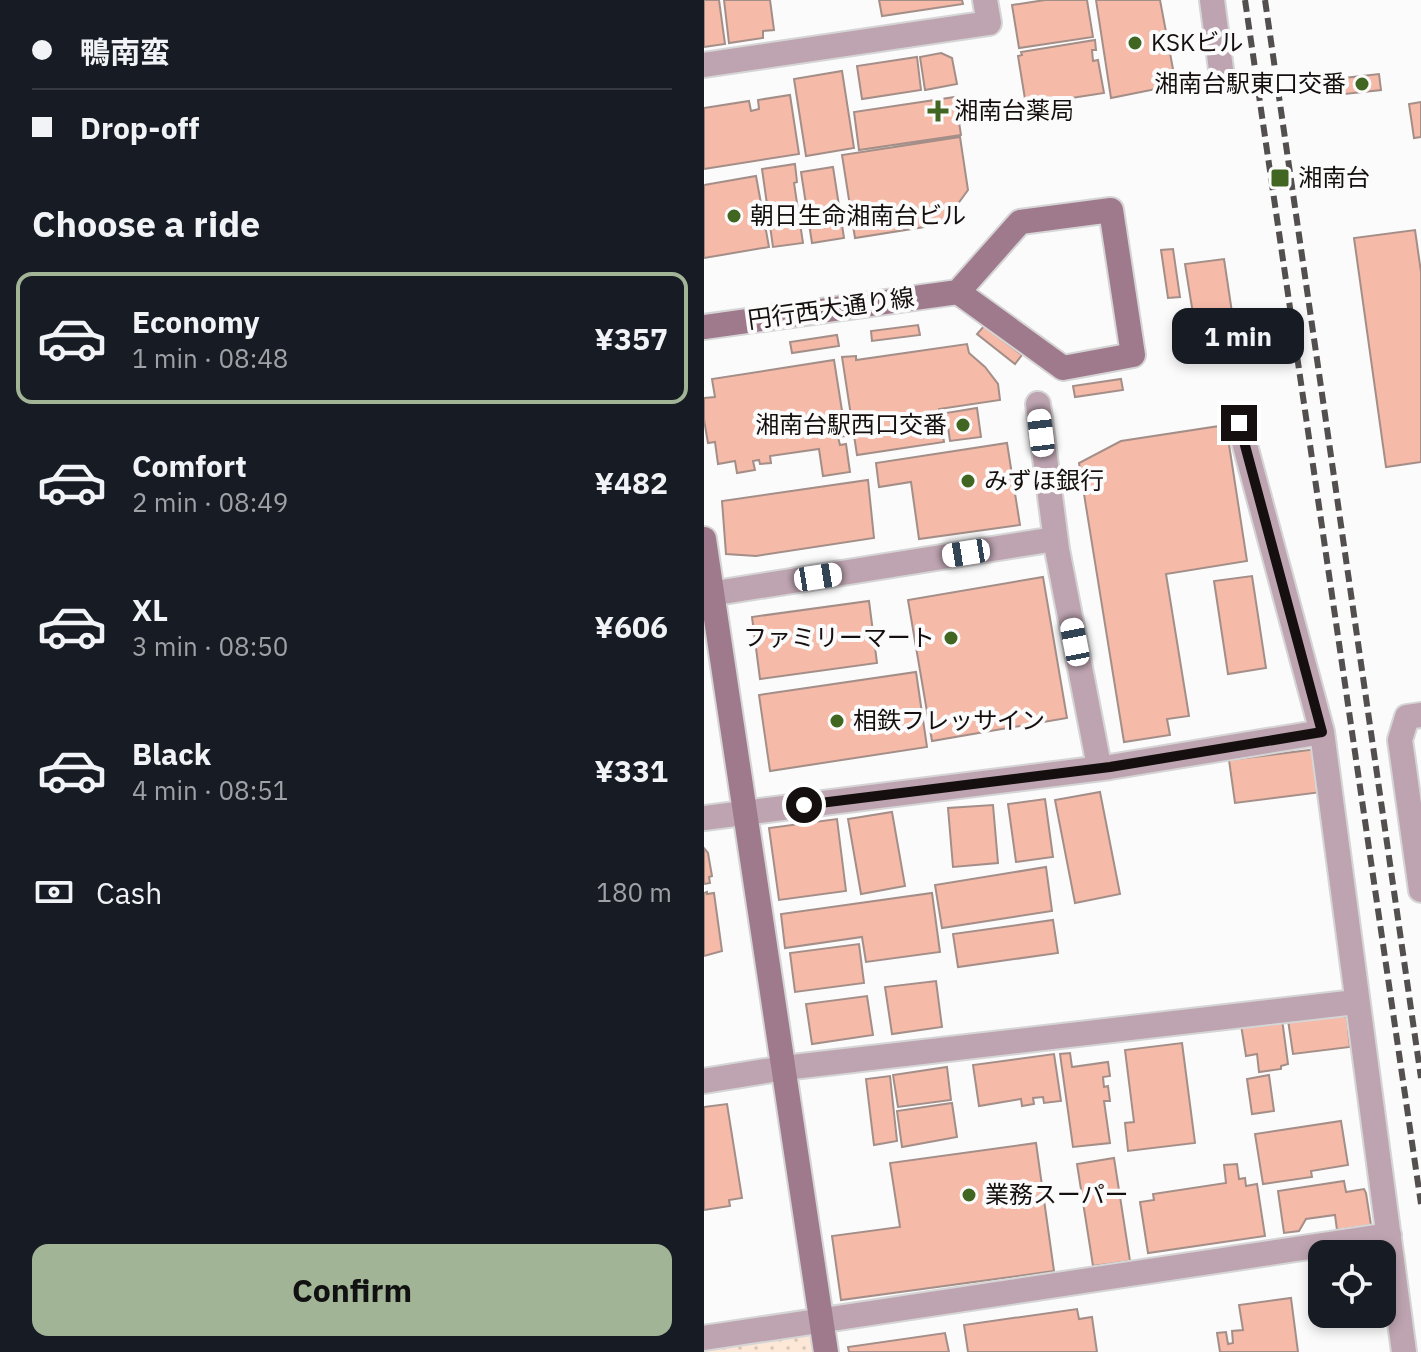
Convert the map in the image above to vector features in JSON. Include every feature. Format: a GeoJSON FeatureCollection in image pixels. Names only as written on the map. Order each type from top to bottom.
{"type":"FeatureCollection","features":[{"type":"Feature","properties":{"kind":"street"},"geometry":{"type":"LineString","coordinates":[[704,65],[989,23],[985,0]]}},
{"type":"Feature","properties":{"kind":"street"},"geometry":{"type":"LineString","coordinates":[[1212,0],[1222,77]]}},
{"type":"Feature","properties":{"kind":"street"},"geometry":{"type":"LineString","coordinates":[[1111,210],[1133,355],[1063,368],[958,292],[1020,222],[1111,210]]}},
{"type":"Feature","properties":{"kind":"street","name":"円行西大通り線"},"geometry":{"type":"LineString","coordinates":[[704,327],[958,292]]}},
{"type":"Feature","properties":{"kind":"street"},"geometry":{"type":"LineString","coordinates":[[1038,404],[1057,549]]}},
{"type":"Feature","properties":{"kind":"street"},"geometry":{"type":"LineString","coordinates":[[1239,423],[1322,732],[1404,1352]]}},
{"type":"Feature","properties":{"kind":"street"},"geometry":{"type":"LineString","coordinates":[[704,539],[708,594],[745,812],[826,1352]]}},
{"type":"Feature","properties":{"kind":"street"},"geometry":{"type":"LineString","coordinates":[[708,594],[1055,539],[1099,766]]}},
{"type":"Feature","properties":{"kind":"street"},"geometry":{"type":"LineString","coordinates":[[1414,716],[1400,740],[1421,890]]}},
{"type":"Feature","properties":{"kind":"street"},"geometry":{"type":"LineString","coordinates":[[704,818],[1110,767],[1322,732]]}},
{"type":"Feature","properties":{"kind":"street"},"geometry":{"type":"LineString","coordinates":[[704,1081],[784,1068],[1356,1002]]}},
{"type":"Feature","properties":{"kind":"street"},"geometry":{"type":"LineString","coordinates":[[704,1338],[1389,1235]]}},
{"type":"Feature","properties":{"kind":"shaded area"},"geometry":{"type":"Polygon","coordinates":[[[821,1319],[826,1352],[704,1352],[704,1338],[821,1319]]]}},
{"type":"Feature","properties":{"kind":"building"},"geometry":{"type":"Polygon","coordinates":[[[704,0],[719,0],[725,44],[704,47],[704,0]]]}},
{"type":"Feature","properties":{"kind":"building"},"geometry":{"type":"Polygon","coordinates":[[[724,0],[770,0],[774,30],[763,31],[763,38],[729,43],[724,0]]]}},
{"type":"Feature","properties":{"kind":"building"},"geometry":{"type":"Polygon","coordinates":[[[879,0],[962,0],[963,4],[882,16],[879,0]]]}},
{"type":"Feature","properties":{"kind":"building"},"geometry":{"type":"Polygon","coordinates":[[[1045,0],[1087,0],[1093,37],[1019,48],[1012,5],[1045,0]]]}},
{"type":"Feature","properties":{"kind":"building","name":"KSKビル"},"geometry":{"type":"Polygon","coordinates":[[[1096,0],[1160,0],[1176,85],[1111,98],[1096,0]]]}},
{"type":"Feature","properties":{"kind":"building"},"geometry":{"type":"Polygon","coordinates":[[[1095,40],[1093,61],[1098,60],[1104,93],[1026,105],[1018,56],[1022,55],[1021,52],[1095,40]]]}},
{"type":"Feature","properties":{"kind":"building"},"geometry":{"type":"Polygon","coordinates":[[[941,53],[952,58],[957,84],[925,90],[920,57],[941,53]]]}},
{"type":"Feature","properties":{"kind":"building"},"geometry":{"type":"Polygon","coordinates":[[[917,57],[921,90],[862,99],[857,66],[917,57]]]}},
{"type":"Feature","properties":{"kind":"building"},"geometry":{"type":"Polygon","coordinates":[[[842,71],[854,148],[806,156],[794,79],[842,71]]]}},
{"type":"Feature","properties":{"kind":"building","name":"湘南台駅東口交番"},"geometry":{"type":"Polygon","coordinates":[[[1379,74],[1381,90],[1345,94],[1344,78],[1379,74]]]}},
{"type":"Feature","properties":{"kind":"building"},"geometry":{"type":"Polygon","coordinates":[[[790,95],[799,154],[704,169],[704,108],[749,101],[751,111],[759,109],[758,100],[790,95]]]}},
{"type":"Feature","properties":{"kind":"building"},"geometry":{"type":"Polygon","coordinates":[[[955,97],[961,135],[859,150],[854,112],[955,97]]]}},
{"type":"Feature","properties":{"kind":"building"},"geometry":{"type":"Polygon","coordinates":[[[1421,102],[1421,137],[1414,138],[1409,104],[1421,102]]]}},
{"type":"Feature","properties":{"kind":"building"},"geometry":{"type":"Polygon","coordinates":[[[960,137],[968,190],[943,224],[855,238],[842,155],[960,137]]]}},
{"type":"Feature","properties":{"kind":"building"},"geometry":{"type":"Polygon","coordinates":[[[795,164],[797,182],[794,183],[803,243],[773,247],[762,169],[795,164]]]}},
{"type":"Feature","properties":{"kind":"building"},"geometry":{"type":"Polygon","coordinates":[[[833,167],[844,238],[812,243],[801,172],[833,167]]]}},
{"type":"Feature","properties":{"kind":"building","name":"朝日生命湘南台ビル"},"geometry":{"type":"Polygon","coordinates":[[[756,176],[769,247],[704,258],[704,185],[756,176]]]}},
{"type":"Feature","properties":{"kind":"building"},"geometry":{"type":"Polygon","coordinates":[[[1415,230],[1421,272],[1421,462],[1386,467],[1354,238],[1415,230]]]}},
{"type":"Feature","properties":{"kind":"building"},"geometry":{"type":"Polygon","coordinates":[[[1173,249],[1180,297],[1168,298],[1161,250],[1173,249]]]}},
{"type":"Feature","properties":{"kind":"building"},"geometry":{"type":"Polygon","coordinates":[[[1224,259],[1236,339],[1198,345],[1185,264],[1224,259]]]}},
{"type":"Feature","properties":{"kind":"building"},"geometry":{"type":"Polygon","coordinates":[[[918,325],[920,335],[872,341],[871,331],[918,325]]]}},
{"type":"Feature","properties":{"kind":"building"},"geometry":{"type":"Polygon","coordinates":[[[984,326],[1022,355],[1015,364],[977,334],[984,326]]]}},
{"type":"Feature","properties":{"kind":"building"},"geometry":{"type":"Polygon","coordinates":[[[837,335],[839,346],[792,353],[790,342],[837,335]]]}},
{"type":"Feature","properties":{"kind":"building"},"geometry":{"type":"Polygon","coordinates":[[[967,344],[969,353],[998,384],[1000,400],[939,409],[944,442],[857,455],[842,357],[856,356],[856,360],[967,344]]]}},
{"type":"Feature","properties":{"kind":"building"},"geometry":{"type":"Polygon","coordinates":[[[834,360],[846,436],[838,437],[840,445],[846,444],[850,472],[823,476],[819,449],[770,456],[771,463],[753,461],[755,470],[737,473],[735,461],[718,464],[715,442],[708,443],[704,420],[704,398],[715,397],[712,379],[834,360]]]}},
{"type":"Feature","properties":{"kind":"building"},"geometry":{"type":"Polygon","coordinates":[[[1121,379],[1123,390],[1075,397],[1073,386],[1121,379]]]}},
{"type":"Feature","properties":{"kind":"building","name":"湘南台駅西口交番"},"geometry":{"type":"Polygon","coordinates":[[[977,408],[981,437],[950,441],[946,413],[977,408]]]}},
{"type":"Feature","properties":{"kind":"building"},"geometry":{"type":"Polygon","coordinates":[[[1226,425],[1247,561],[1166,574],[1189,716],[1167,719],[1170,735],[1124,742],[1079,463],[1121,441],[1226,425]]]}},
{"type":"Feature","properties":{"kind":"building"},"geometry":{"type":"Polygon","coordinates":[[[1007,443],[1020,525],[919,539],[911,482],[879,487],[876,463],[1007,443]]]}},
{"type":"Feature","properties":{"kind":"building"},"geometry":{"type":"Polygon","coordinates":[[[868,480],[874,538],[756,556],[726,554],[722,501],[868,480]]]}},
{"type":"Feature","properties":{"kind":"building"},"geometry":{"type":"Polygon","coordinates":[[[1252,576],[1266,668],[1228,674],[1214,581],[1252,576]]]}},
{"type":"Feature","properties":{"kind":"building"},"geometry":{"type":"Polygon","coordinates":[[[1043,577],[1067,718],[932,741],[908,600],[1043,577]]]}},
{"type":"Feature","properties":{"kind":"building"},"geometry":{"type":"Polygon","coordinates":[[[869,601],[877,663],[760,679],[752,617],[869,601]]]}},
{"type":"Feature","properties":{"kind":"building"},"geometry":{"type":"Polygon","coordinates":[[[916,672],[927,747],[770,771],[759,695],[916,672]]]}},
{"type":"Feature","properties":{"kind":"building"},"geometry":{"type":"Polygon","coordinates":[[[1317,749],[1322,792],[1235,803],[1229,760],[1317,749]]]}},
{"type":"Feature","properties":{"kind":"building"},"geometry":{"type":"Polygon","coordinates":[[[1100,792],[1120,894],[1075,903],[1055,800],[1100,792]]]}},
{"type":"Feature","properties":{"kind":"building"},"geometry":{"type":"Polygon","coordinates":[[[1045,799],[1053,857],[1016,862],[1008,804],[1045,799]]]}},
{"type":"Feature","properties":{"kind":"building"},"geometry":{"type":"Polygon","coordinates":[[[993,805],[998,863],[953,867],[948,808],[993,805]]]}},
{"type":"Feature","properties":{"kind":"building"},"geometry":{"type":"Polygon","coordinates":[[[892,812],[905,886],[861,894],[848,819],[892,812]]]}},
{"type":"Feature","properties":{"kind":"building"},"geometry":{"type":"Polygon","coordinates":[[[837,819],[846,891],[779,900],[769,828],[837,819]]]}},
{"type":"Feature","properties":{"kind":"building"},"geometry":{"type":"Polygon","coordinates":[[[704,848],[708,853],[712,876],[709,877],[710,883],[704,884],[704,848]]]}},
{"type":"Feature","properties":{"kind":"building"},"geometry":{"type":"Polygon","coordinates":[[[1046,867],[1052,911],[942,928],[935,885],[1046,867]]]}},
{"type":"Feature","properties":{"kind":"building"},"geometry":{"type":"Polygon","coordinates":[[[704,893],[714,893],[722,951],[704,956],[704,893]]]}},
{"type":"Feature","properties":{"kind":"building"},"geometry":{"type":"Polygon","coordinates":[[[932,893],[940,952],[866,962],[862,937],[785,948],[781,914],[932,893]]]}},
{"type":"Feature","properties":{"kind":"building"},"geometry":{"type":"Polygon","coordinates":[[[1053,920],[1058,953],[958,967],[953,934],[1053,920]]]}},
{"type":"Feature","properties":{"kind":"building"},"geometry":{"type":"Polygon","coordinates":[[[859,944],[864,983],[795,992],[790,953],[859,944]]]}},
{"type":"Feature","properties":{"kind":"building"},"geometry":{"type":"Polygon","coordinates":[[[936,981],[942,1027],[892,1034],[885,987],[936,981]]]}},
{"type":"Feature","properties":{"kind":"building"},"geometry":{"type":"Polygon","coordinates":[[[867,996],[873,1035],[812,1044],[806,1004],[867,996]]]}},
{"type":"Feature","properties":{"kind":"building"},"geometry":{"type":"Polygon","coordinates":[[[1339,1013],[1347,1018],[1350,1047],[1293,1054],[1288,1020],[1339,1013]]]}},
{"type":"Feature","properties":{"kind":"building"},"geometry":{"type":"Polygon","coordinates":[[[1282,1019],[1288,1064],[1281,1066],[1281,1069],[1259,1072],[1257,1054],[1246,1056],[1241,1025],[1282,1019]]]}},
{"type":"Feature","properties":{"kind":"building"},"geometry":{"type":"Polygon","coordinates":[[[1182,1043],[1195,1143],[1128,1151],[1125,1123],[1134,1122],[1125,1050],[1182,1043]]]}},
{"type":"Feature","properties":{"kind":"building"},"geometry":{"type":"Polygon","coordinates":[[[1070,1053],[1072,1067],[1108,1062],[1110,1076],[1103,1077],[1110,1101],[1104,1101],[1110,1143],[1073,1147],[1060,1054],[1070,1053]]]}},
{"type":"Feature","properties":{"kind":"building"},"geometry":{"type":"Polygon","coordinates":[[[1054,1054],[1061,1101],[1044,1103],[1043,1097],[1033,1098],[1034,1104],[1022,1106],[1021,1099],[979,1106],[973,1065],[1054,1054]]]}},
{"type":"Feature","properties":{"kind":"building"},"geometry":{"type":"Polygon","coordinates":[[[947,1067],[951,1100],[898,1107],[893,1075],[947,1067]]]}},
{"type":"Feature","properties":{"kind":"building"},"geometry":{"type":"Polygon","coordinates":[[[1269,1075],[1274,1111],[1252,1114],[1247,1079],[1269,1075]]]}},
{"type":"Feature","properties":{"kind":"building"},"geometry":{"type":"Polygon","coordinates":[[[890,1076],[897,1141],[874,1145],[866,1079],[890,1076]]]}},
{"type":"Feature","properties":{"kind":"building"},"geometry":{"type":"Polygon","coordinates":[[[952,1103],[957,1137],[902,1147],[897,1111],[952,1103]]]}},
{"type":"Feature","properties":{"kind":"building"},"geometry":{"type":"Polygon","coordinates":[[[727,1104],[742,1198],[729,1200],[730,1206],[704,1210],[704,1107],[727,1104]]]}},
{"type":"Feature","properties":{"kind":"building"},"geometry":{"type":"Polygon","coordinates":[[[1341,1121],[1348,1165],[1311,1171],[1312,1177],[1263,1184],[1255,1134],[1341,1121]]]}},
{"type":"Feature","properties":{"kind":"building","name":"業務スーパー"},"geometry":{"type":"Polygon","coordinates":[[[1036,1143],[1054,1271],[841,1300],[832,1236],[900,1227],[890,1163],[1036,1143]]]}},
{"type":"Feature","properties":{"kind":"building"},"geometry":{"type":"Polygon","coordinates":[[[1114,1158],[1130,1261],[1093,1266],[1077,1164],[1114,1158]]]}},
{"type":"Feature","properties":{"kind":"building"},"geometry":{"type":"Polygon","coordinates":[[[1237,1164],[1239,1179],[1245,1178],[1246,1186],[1257,1184],[1265,1236],[1148,1253],[1140,1202],[1154,1200],[1153,1194],[1226,1183],[1224,1165],[1237,1164]]]}},
{"type":"Feature","properties":{"kind":"building"},"geometry":{"type":"Polygon","coordinates":[[[1344,1181],[1346,1192],[1364,1189],[1371,1225],[1337,1230],[1335,1215],[1306,1219],[1299,1231],[1284,1233],[1278,1191],[1344,1181]]]}},
{"type":"Feature","properties":{"kind":"building"},"geometry":{"type":"Polygon","coordinates":[[[1291,1298],[1298,1352],[1220,1352],[1217,1333],[1226,1332],[1228,1344],[1233,1343],[1232,1331],[1243,1330],[1239,1305],[1291,1298]]]}},
{"type":"Feature","properties":{"kind":"building"},"geometry":{"type":"Polygon","coordinates":[[[1077,1309],[1079,1319],[1092,1317],[1097,1352],[968,1352],[964,1325],[1077,1309]]]}},
{"type":"Feature","properties":{"kind":"building"},"geometry":{"type":"Polygon","coordinates":[[[945,1333],[949,1352],[849,1352],[848,1347],[945,1333]]]}},
{"type":"Feature","properties":{"kind":"railway"},"geometry":{"type":"LineString","coordinates":[[1245,0],[1421,1204]]}},
{"type":"Feature","properties":{"kind":"railway"},"geometry":{"type":"LineString","coordinates":[[1265,0],[1421,1078]]}},
{"type":"Feature","properties":{"kind":"place","name":"KSKビル"},"geometry":{"type":"Point","coordinates":[1135,43]}},
{"type":"Feature","properties":{"kind":"place","name":"湘南台駅東口交番"},"geometry":{"type":"Point","coordinates":[1362,84]}},
{"type":"Feature","properties":{"kind":"place","name":"湘南台薬局"},"geometry":{"type":"Point","coordinates":[938,111]}},
{"type":"Feature","properties":{"kind":"place","name":"湘南台"},"geometry":{"type":"Point","coordinates":[1280,178]}},
{"type":"Feature","properties":{"kind":"place","name":"朝日生命湘南台ビル"},"geometry":{"type":"Point","coordinates":[734,216]}},
{"type":"Feature","properties":{"kind":"place","name":"湘南台駅西口交番"},"geometry":{"type":"Point","coordinates":[963,425]}},
{"type":"Feature","properties":{"kind":"place","name":"みずほ銀行"},"geometry":{"type":"Point","coordinates":[968,481]}},
{"type":"Feature","properties":{"kind":"place","name":"ファミリーマート"},"geometry":{"type":"Point","coordinates":[951,638]}},
{"type":"Feature","properties":{"kind":"place","name":"相鉄フレッサイン"},"geometry":{"type":"Point","coordinates":[837,721]}},
{"type":"Feature","properties":{"kind":"place","name":"業務スーパー"},"geometry":{"type":"Point","coordinates":[969,1195]}},
{"type":"Feature","properties":{"kind":"route"},"geometry":{"type":"LineString","coordinates":[[804,805],[1110,767],[1322,732],[1239,423]]}}]}
